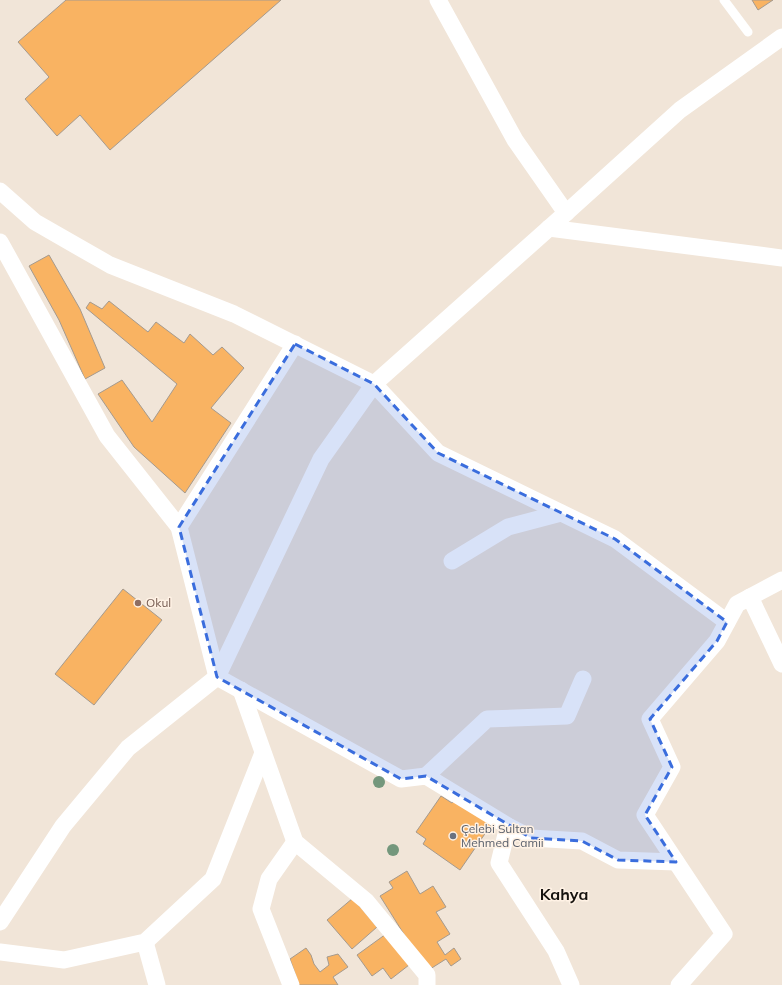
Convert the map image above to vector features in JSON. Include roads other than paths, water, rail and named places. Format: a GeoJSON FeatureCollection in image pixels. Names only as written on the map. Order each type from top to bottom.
{"type":"FeatureCollection","features":[{"type":"Feature","properties":{"kind":"street"},"geometry":{"type":"LineString","coordinates":[[438,0],[515,140],[566,213]]}},
{"type":"Feature","properties":{"kind":"street"},"geometry":{"type":"LineString","coordinates":[[0,922],[63,826],[128,748],[217,677],[321,459],[374,384],[680,110],[782,37]]}},
{"type":"Feature","properties":{"kind":"street"},"geometry":{"type":"LineString","coordinates":[[0,191],[35,222],[110,265],[234,314],[374,384],[438,453],[615,539],[727,622]]}},
{"type":"Feature","properties":{"kind":"street"},"geometry":{"type":"LineString","coordinates":[[549,228],[782,258]]}},
{"type":"Feature","properties":{"kind":"street"},"geometry":{"type":"LineString","coordinates":[[0,242],[107,436],[179,527],[217,677],[401,779],[426,776],[487,719],[567,716],[582,679]]}},
{"type":"Feature","properties":{"kind":"street"},"geometry":{"type":"LineString","coordinates":[[179,527],[295,344]]}},
{"type":"Feature","properties":{"kind":"street"},"geometry":{"type":"LineString","coordinates":[[452,561],[508,527],[561,513]]}},
{"type":"Feature","properties":{"kind":"street"},"geometry":{"type":"LineString","coordinates":[[679,985],[724,934],[645,815],[672,767],[650,719],[717,641],[737,604],[782,580]]}},
{"type":"Feature","properties":{"kind":"street"},"geometry":{"type":"LineString","coordinates":[[750,597],[782,664]]}},
{"type":"Feature","properties":{"kind":"street"},"geometry":{"type":"LineString","coordinates":[[241,690],[295,842],[366,901],[427,975],[427,985]]}},
{"type":"Feature","properties":{"kind":"street"},"geometry":{"type":"LineString","coordinates":[[0,952],[64,960],[144,942],[213,879],[263,753]]}},
{"type":"Feature","properties":{"kind":"street"},"geometry":{"type":"LineString","coordinates":[[426,776],[508,826],[532,838],[582,841],[618,860],[676,862]]}},
{"type":"Feature","properties":{"kind":"street"},"geometry":{"type":"LineString","coordinates":[[508,826],[499,863],[556,950],[571,985]]}},
{"type":"Feature","properties":{"kind":"street"},"geometry":{"type":"LineString","coordinates":[[291,985],[261,909],[269,879],[295,842]]}},
{"type":"Feature","properties":{"kind":"street"},"geometry":{"type":"LineString","coordinates":[[144,942],[158,985]]}},
{"type":"Feature","properties":{"kind":"lane"},"geometry":{"type":"LineString","coordinates":[[724,0],[748,32]]}},
{"type":"Feature","properties":{"kind":"place","name":"Okul"},"geometry":{"type":"Point","coordinates":[138,603]}},
{"type":"Feature","properties":{"kind":"place","name":"Çelebi Sultan Mehmed Camii"},"geometry":{"type":"Point","coordinates":[453,836]}},
{"type":"Feature","properties":{"kind":"district","name":"Kahya"},"geometry":{"type":"Point","coordinates":[564,894]}}]}
